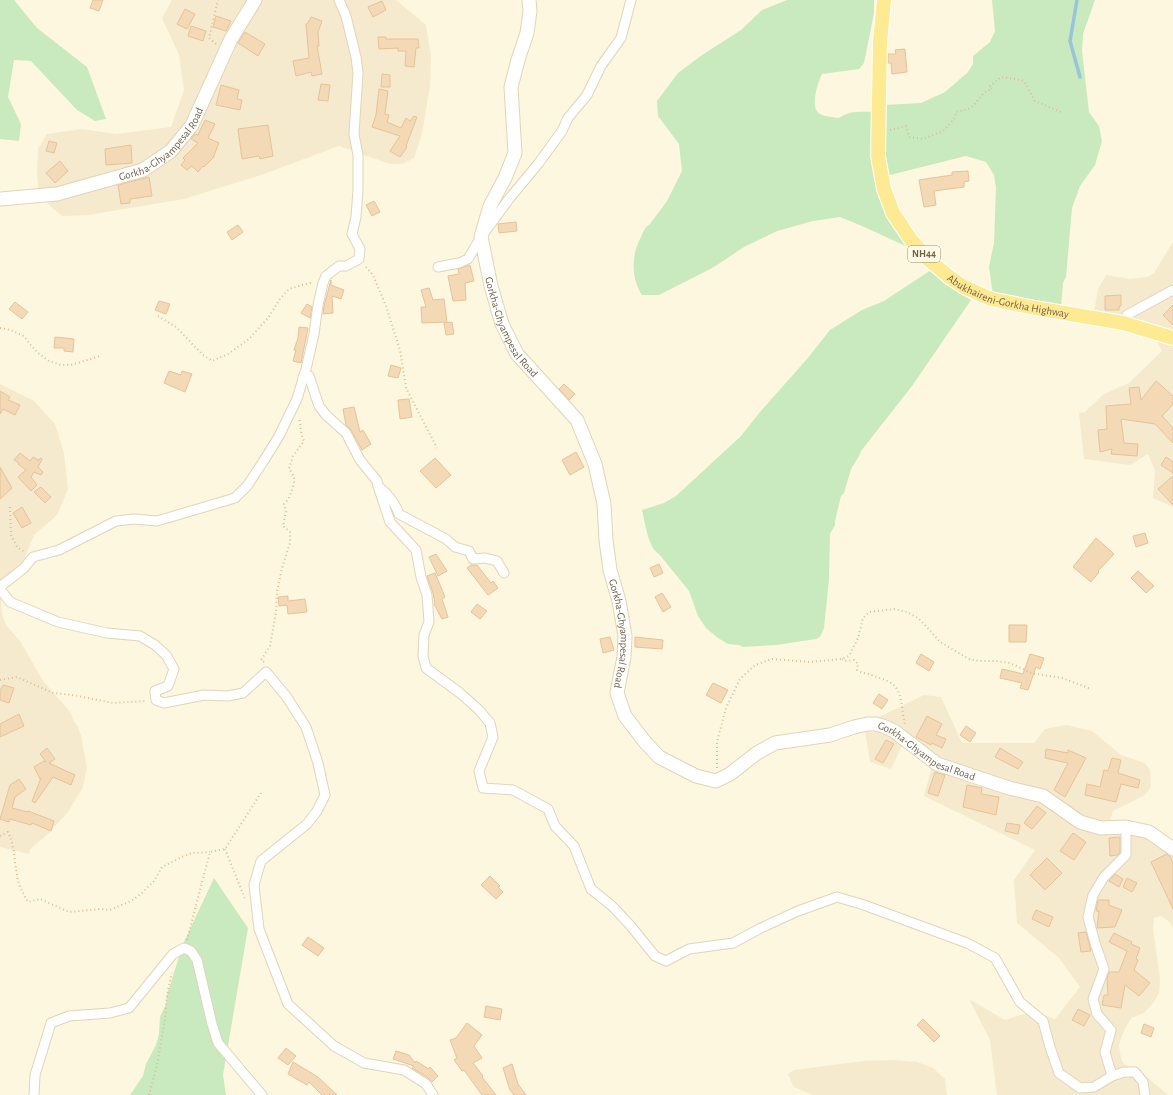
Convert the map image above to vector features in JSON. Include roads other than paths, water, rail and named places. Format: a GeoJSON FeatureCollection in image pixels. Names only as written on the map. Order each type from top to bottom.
{"type":"FeatureCollection","features":[{"type":"Feature","properties":{"kind":"main road","name":"Gorkha-Ghyampesal Road"},"geometry":{"type":"LineString","coordinates":[[0,199],[57,194],[143,170],[171,151],[192,125],[232,37],[255,0]]}},
{"type":"Feature","properties":{"kind":"main road","name":"Gorkha-Ghyampesal Road"},"geometry":{"type":"LineString","coordinates":[[528,0],[530,11],[527,33],[511,87],[515,153],[505,178],[490,206],[481,237],[491,286],[502,324],[517,354],[577,420],[595,464],[604,504],[606,540],[610,570],[619,601],[625,636],[624,657],[617,693],[625,716],[645,742],[659,757],[696,776],[716,781],[730,774],[757,753],[775,743],[830,735],[854,727],[867,724],[876,724],[888,728],[908,741],[937,764],[1009,788],[1043,796],[1080,822],[1101,828],[1126,828],[1149,832],[1173,849]]}},
{"type":"Feature","properties":{"kind":"main road","name":"Abukhaireni-Gorkha Highway"},"geometry":{"type":"LineString","coordinates":[[884,0],[880,43],[878,156],[884,189],[893,213],[911,240],[948,276],[964,287],[991,298],[1035,308],[1122,323],[1173,338]]}},
{"type":"Feature","properties":{"kind":"street"},"geometry":{"type":"LineString","coordinates":[[339,0],[346,16],[356,57],[358,73],[354,134],[358,155],[358,190],[356,217],[352,234],[360,249],[360,259],[346,266],[339,266],[326,276],[318,305],[314,334],[306,369],[297,399],[278,436],[247,486],[235,498],[157,521],[134,519],[116,521],[58,550],[33,557],[24,568],[0,588],[10,602],[58,622],[106,633],[140,636],[155,645],[166,655],[174,669],[168,686],[155,691],[156,700],[164,703],[204,695],[228,696],[243,693],[266,672],[286,696],[306,727],[318,763],[325,795],[307,824],[260,861],[254,885],[259,929],[288,1004],[334,1046],[364,1063],[404,1070],[426,1084],[434,1095]]}},
{"type":"Feature","properties":{"kind":"street"},"geometry":{"type":"LineString","coordinates":[[438,267],[459,263],[468,259],[481,237],[508,199],[538,164],[562,131],[568,118],[587,95],[601,66],[621,38],[631,0]]}},
{"type":"Feature","properties":{"kind":"street"},"geometry":{"type":"LineString","coordinates":[[1122,323],[1127,315],[1173,290]]}},
{"type":"Feature","properties":{"kind":"street"},"geometry":{"type":"LineString","coordinates":[[303,376],[309,376],[319,406],[326,415],[346,433],[360,460],[377,481],[390,522],[416,550],[421,577],[427,595],[429,622],[424,635],[423,656],[426,668],[460,692],[490,723],[493,737],[479,771],[483,788],[513,790],[548,809],[555,826],[574,846],[591,889],[616,911],[655,956],[666,961],[689,949],[733,943],[798,911],[837,897],[864,905],[967,943],[995,958],[1020,1002],[1043,1020],[1059,1073],[1080,1088],[1094,1087],[1112,1076],[1124,1072],[1135,1072],[1143,1082],[1145,1095]]}},
{"type":"Feature","properties":{"kind":"street"},"geometry":{"type":"LineString","coordinates":[[378,486],[387,493],[396,506],[399,514],[446,539],[455,547],[469,551],[473,559],[485,558],[496,561],[504,573]]}},
{"type":"Feature","properties":{"kind":"street"},"geometry":{"type":"LineString","coordinates":[[1112,1076],[1105,1052],[1111,1030],[1096,1014],[1093,999],[1104,969],[1088,917],[1093,895],[1104,877],[1126,855],[1126,828]]}},
{"type":"Feature","properties":{"kind":"street"},"geometry":{"type":"LineString","coordinates":[[34,1095],[35,1075],[51,1023],[69,1016],[110,1014],[129,1008],[173,954],[184,948],[191,951],[196,960],[218,1043],[262,1095]]}},
{"type":"Feature","properties":{"kind":"waterway"},"geometry":{"type":"LineString","coordinates":[[1077,0],[1070,41],[1080,77]]}}]}
